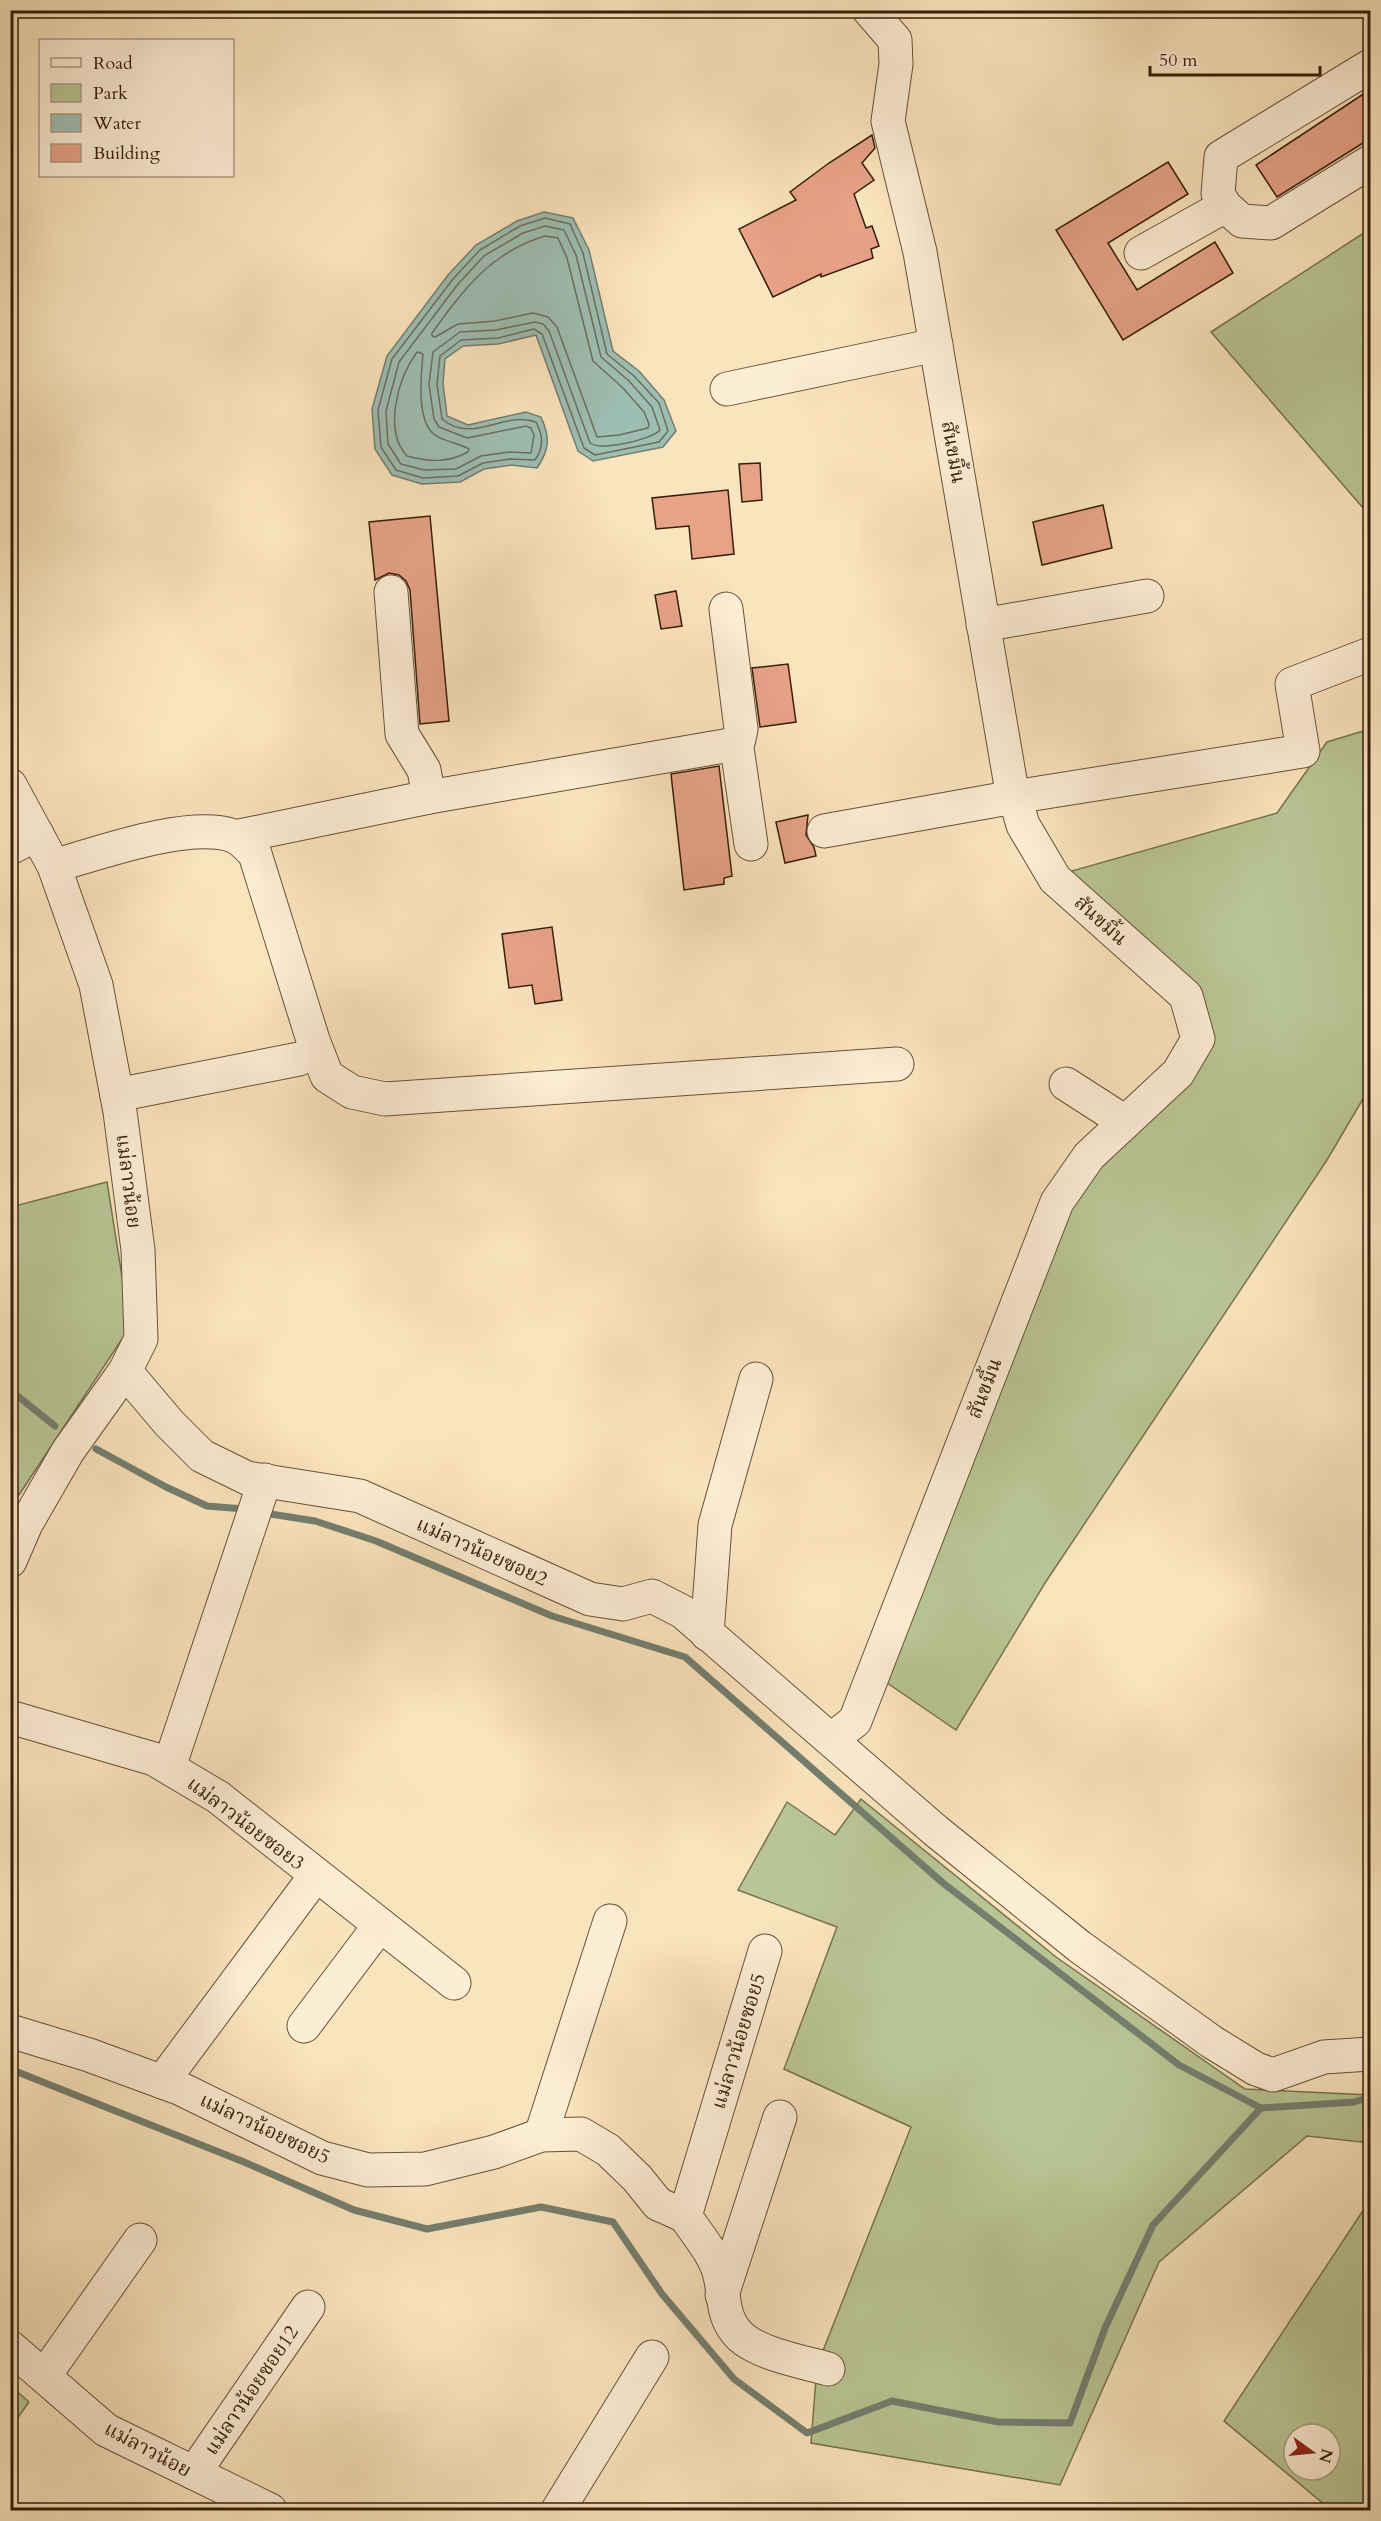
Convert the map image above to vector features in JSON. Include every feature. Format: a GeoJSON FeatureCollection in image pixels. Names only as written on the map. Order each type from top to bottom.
{"type":"FeatureCollection","features":[{"type":"Feature","properties":{"kind":"street","name":"สันขมิ้น"},"geometry":{"type":"LineString","coordinates":[[832,1739],[855,1721],[1057,1202],[1089,1156],[1178,1073],[1198,1039],[1186,996],[1055,879],[1023,825],[1010,780],[920,252],[888,121],[896,64],[894,40],[868,10]]}},
{"type":"Feature","properties":{"kind":"street"},"geometry":{"type":"LineString","coordinates":[[1371,66],[1221,157],[1218,194],[1225,206],[1242,221],[1271,223],[1371,162]]}},
{"type":"Feature","properties":{"kind":"street"},"geometry":{"type":"LineString","coordinates":[[1141,253],[1225,206]]}},
{"type":"Feature","properties":{"kind":"street"},"geometry":{"type":"LineString","coordinates":[[727,389],[936,345]]}},
{"type":"Feature","properties":{"kind":"street"},"geometry":{"type":"LineString","coordinates":[[391,592],[402,734],[424,770],[429,797]]}},
{"type":"Feature","properties":{"kind":"street"},"geometry":{"type":"LineString","coordinates":[[983,625],[1147,596]]}},
{"type":"Feature","properties":{"kind":"street"},"geometry":{"type":"LineString","coordinates":[[54,866],[156,837],[208,833],[235,837],[429,797],[730,745],[739,739],[741,729],[726,609]]}},
{"type":"Feature","properties":{"kind":"street"},"geometry":{"type":"LineString","coordinates":[[824,831],[1014,796],[1303,751],[1293,684],[1371,654]]}},
{"type":"Feature","properties":{"kind":"street"},"geometry":{"type":"LineString","coordinates":[[736,741],[751,844]]}},
{"type":"Feature","properties":{"kind":"street","name":"แม่ลาวน้อย"},"geometry":{"type":"LineString","coordinates":[[10,785],[24,841],[54,866],[96,985],[117,1095],[138,1250],[141,1338],[125,1371],[68,1451],[26,1524],[10,1561]]}},
{"type":"Feature","properties":{"kind":"street"},"geometry":{"type":"LineString","coordinates":[[235,837],[255,854],[313,1040],[327,1076],[352,1092],[385,1099],[897,1064]]}},
{"type":"Feature","properties":{"kind":"street"},"geometry":{"type":"LineString","coordinates":[[117,1095],[299,1059]]}},
{"type":"Feature","properties":{"kind":"street"},"geometry":{"type":"LineString","coordinates":[[1066,1084],[1125,1122]]}},
{"type":"Feature","properties":{"kind":"street","name":"แม่ลาวน้อยซอย2"},"geometry":{"type":"LineString","coordinates":[[125,1371],[169,1423],[202,1456],[247,1478],[360,1497],[590,1599],[622,1604],[652,1596],[682,1612],[936,1831],[1080,1947],[1212,2042],[1256,2070],[1273,2075],[1324,2057],[1371,2054]]}},
{"type":"Feature","properties":{"kind":"street"},"geometry":{"type":"LineString","coordinates":[[707,1634],[715,1525],[756,1379]]}},
{"type":"Feature","properties":{"kind":"street"},"geometry":{"type":"LineString","coordinates":[[169,1767],[266,1480]]}},
{"type":"Feature","properties":{"kind":"street","name":"แม่ลาวน้อยซอย3"},"geometry":{"type":"LineString","coordinates":[[10,1717],[154,1759],[169,1767],[218,1797],[454,1983]]}},
{"type":"Feature","properties":{"kind":"street"},"geometry":{"type":"LineString","coordinates":[[162,2082],[316,1875]]}},
{"type":"Feature","properties":{"kind":"street"},"geometry":{"type":"LineString","coordinates":[[541,2135],[610,1921]]}},
{"type":"Feature","properties":{"kind":"street"},"geometry":{"type":"LineString","coordinates":[[304,2026],[380,1925]]}},
{"type":"Feature","properties":{"kind":"street","name":"แม่ลาวน้อยซอย5"},"geometry":{"type":"LineString","coordinates":[[10,2031],[89,2055],[162,2082],[322,2158],[368,2170],[425,2169],[494,2152],[541,2135],[581,2134],[608,2150],[637,2178],[658,2204],[685,2216],[765,1951]]}},
{"type":"Feature","properties":{"kind":"street"},"geometry":{"type":"LineString","coordinates":[[722,2296],[780,2116]]}},
{"type":"Feature","properties":{"kind":"street"},"geometry":{"type":"LineString","coordinates":[[685,2216],[714,2258],[720,2273],[722,2296],[730,2324],[743,2338],[767,2351],[828,2369]]}},
{"type":"Feature","properties":{"kind":"street"},"geometry":{"type":"LineString","coordinates":[[45,2375],[140,2240]]}},
{"type":"Feature","properties":{"kind":"street","name":"แม่ลาวน้อยซอย12"},"geometry":{"type":"LineString","coordinates":[[194,2473],[308,2307]]}},
{"type":"Feature","properties":{"kind":"street","name":"แม่ลาวน้อย"},"geometry":{"type":"LineString","coordinates":[[10,2347],[106,2430],[270,2511]]}},
{"type":"Feature","properties":{"kind":"street"},"geometry":{"type":"LineString","coordinates":[[558,2511],[652,2357]]}},
{"type":"Feature","properties":{"kind":"green space"},"geometry":{"type":"Polygon","coordinates":[[[1370,229],[1370,516],[1211,332],[1370,229]]]}},
{"type":"Feature","properties":{"kind":"green space"},"geometry":{"type":"Polygon","coordinates":[[[1370,729],[1370,1087],[1327,1160],[1045,1583],[956,1730],[874,1674],[1057,1202],[1177,1073],[1186,996],[1047,878],[1277,813],[1327,742],[1370,729]]]}},
{"type":"Feature","properties":{"kind":"green space"},"geometry":{"type":"Polygon","coordinates":[[[107,1182],[130,1327],[11,1507],[10,1199],[15,1206],[107,1182]]]}},
{"type":"Feature","properties":{"kind":"green space"},"geometry":{"type":"Polygon","coordinates":[[[861,1799],[1056,1957],[1245,2089],[1370,2095],[1370,2143],[1307,2136],[1159,2262],[1060,2485],[811,2443],[817,2366],[911,2127],[784,2069],[837,1927],[738,1890],[787,1802],[835,1835],[861,1799]]]}},
{"type":"Feature","properties":{"kind":"green space"},"geometry":{"type":"Polygon","coordinates":[[[1370,2200],[1370,2510],[1331,2510],[1297,2482],[1342,2482],[1342,2422],[1282,2422],[1282,2469],[1224,2421],[1370,2200]]]}},
{"type":"Feature","properties":{"kind":"green space"},"geometry":{"type":"Polygon","coordinates":[[[11,2386],[29,2402],[11,2427],[11,2386]]]}},
{"type":"Feature","properties":{"kind":"water"},"geometry":{"type":"Polygon","coordinates":[[[544,212],[573,218],[589,250],[613,351],[639,371],[664,400],[676,431],[663,447],[593,461],[578,451],[536,335],[498,344],[463,346],[445,359],[443,383],[447,416],[468,425],[526,412],[541,417],[547,443],[541,461],[537,468],[511,465],[484,469],[460,482],[422,484],[392,475],[375,449],[372,409],[387,356],[448,275],[476,245],[517,221],[544,212]]]}},
{"type":"Feature","properties":{"kind":"building"},"geometry":{"type":"Polygon","coordinates":[[[1371,89],[1371,138],[1277,197],[1256,165],[1371,89]]]}},
{"type":"Feature","properties":{"kind":"building"},"geometry":{"type":"Polygon","coordinates":[[[872,135],[875,148],[862,163],[874,180],[854,194],[866,228],[872,226],[879,246],[871,249],[873,258],[821,277],[821,274],[773,297],[739,229],[796,200],[790,192],[872,135]]]}},
{"type":"Feature","properties":{"kind":"building"},"geometry":{"type":"Polygon","coordinates":[[[1168,162],[1188,194],[1108,243],[1137,290],[1215,242],[1233,273],[1123,340],[1056,230],[1168,162]]]}},
{"type":"Feature","properties":{"kind":"building"},"geometry":{"type":"Polygon","coordinates":[[[760,463],[762,500],[742,502],[739,464],[760,463]]]}},
{"type":"Feature","properties":{"kind":"building"},"geometry":{"type":"Polygon","coordinates":[[[728,490],[734,554],[692,559],[689,526],[656,529],[652,498],[728,490]]]}},
{"type":"Feature","properties":{"kind":"building"},"geometry":{"type":"Polygon","coordinates":[[[1103,505],[1112,548],[1042,565],[1033,522],[1103,505]]]}},
{"type":"Feature","properties":{"kind":"building"},"geometry":{"type":"Polygon","coordinates":[[[430,516],[449,721],[420,724],[410,590],[406,581],[399,575],[389,573],[375,580],[369,522],[430,516]]]}},
{"type":"Feature","properties":{"kind":"building"},"geometry":{"type":"Polygon","coordinates":[[[676,591],[682,626],[661,629],[655,595],[676,591]]]}},
{"type":"Feature","properties":{"kind":"building"},"geometry":{"type":"Polygon","coordinates":[[[788,664],[796,722],[760,727],[752,668],[788,664]]]}},
{"type":"Feature","properties":{"kind":"building"},"geometry":{"type":"Polygon","coordinates":[[[719,766],[732,876],[724,878],[724,884],[684,890],[671,774],[719,766]]]}},
{"type":"Feature","properties":{"kind":"building"},"geometry":{"type":"Polygon","coordinates":[[[808,815],[806,835],[814,847],[816,856],[785,863],[776,822],[808,815]]]}},
{"type":"Feature","properties":{"kind":"building"},"geometry":{"type":"Polygon","coordinates":[[[552,927],[562,1000],[535,1004],[532,985],[509,988],[502,934],[552,927]]]}},
{"type":"Feature","properties":{"kind":"waterway"},"geometry":{"type":"LineString","coordinates":[[10,1390],[55,1426]]}},
{"type":"Feature","properties":{"kind":"waterway"},"geometry":{"type":"LineString","coordinates":[[96,1449],[166,1487],[207,1506],[244,1509]]}},
{"type":"Feature","properties":{"kind":"waterway"},"geometry":{"type":"LineString","coordinates":[[264,1513],[315,1521],[376,1541],[552,1616],[685,1657],[943,1883],[1179,2065],[1261,2108],[1354,2102],[1370,2097]]}},
{"type":"Feature","properties":{"kind":"waterway"},"geometry":{"type":"LineString","coordinates":[[10,2069],[244,2162],[354,2210],[427,2229],[541,2207],[613,2222],[662,2294],[734,2379],[807,2433],[892,2401],[998,2422],[1070,2423],[1105,2328],[1153,2225],[1261,2108]]}}]}
